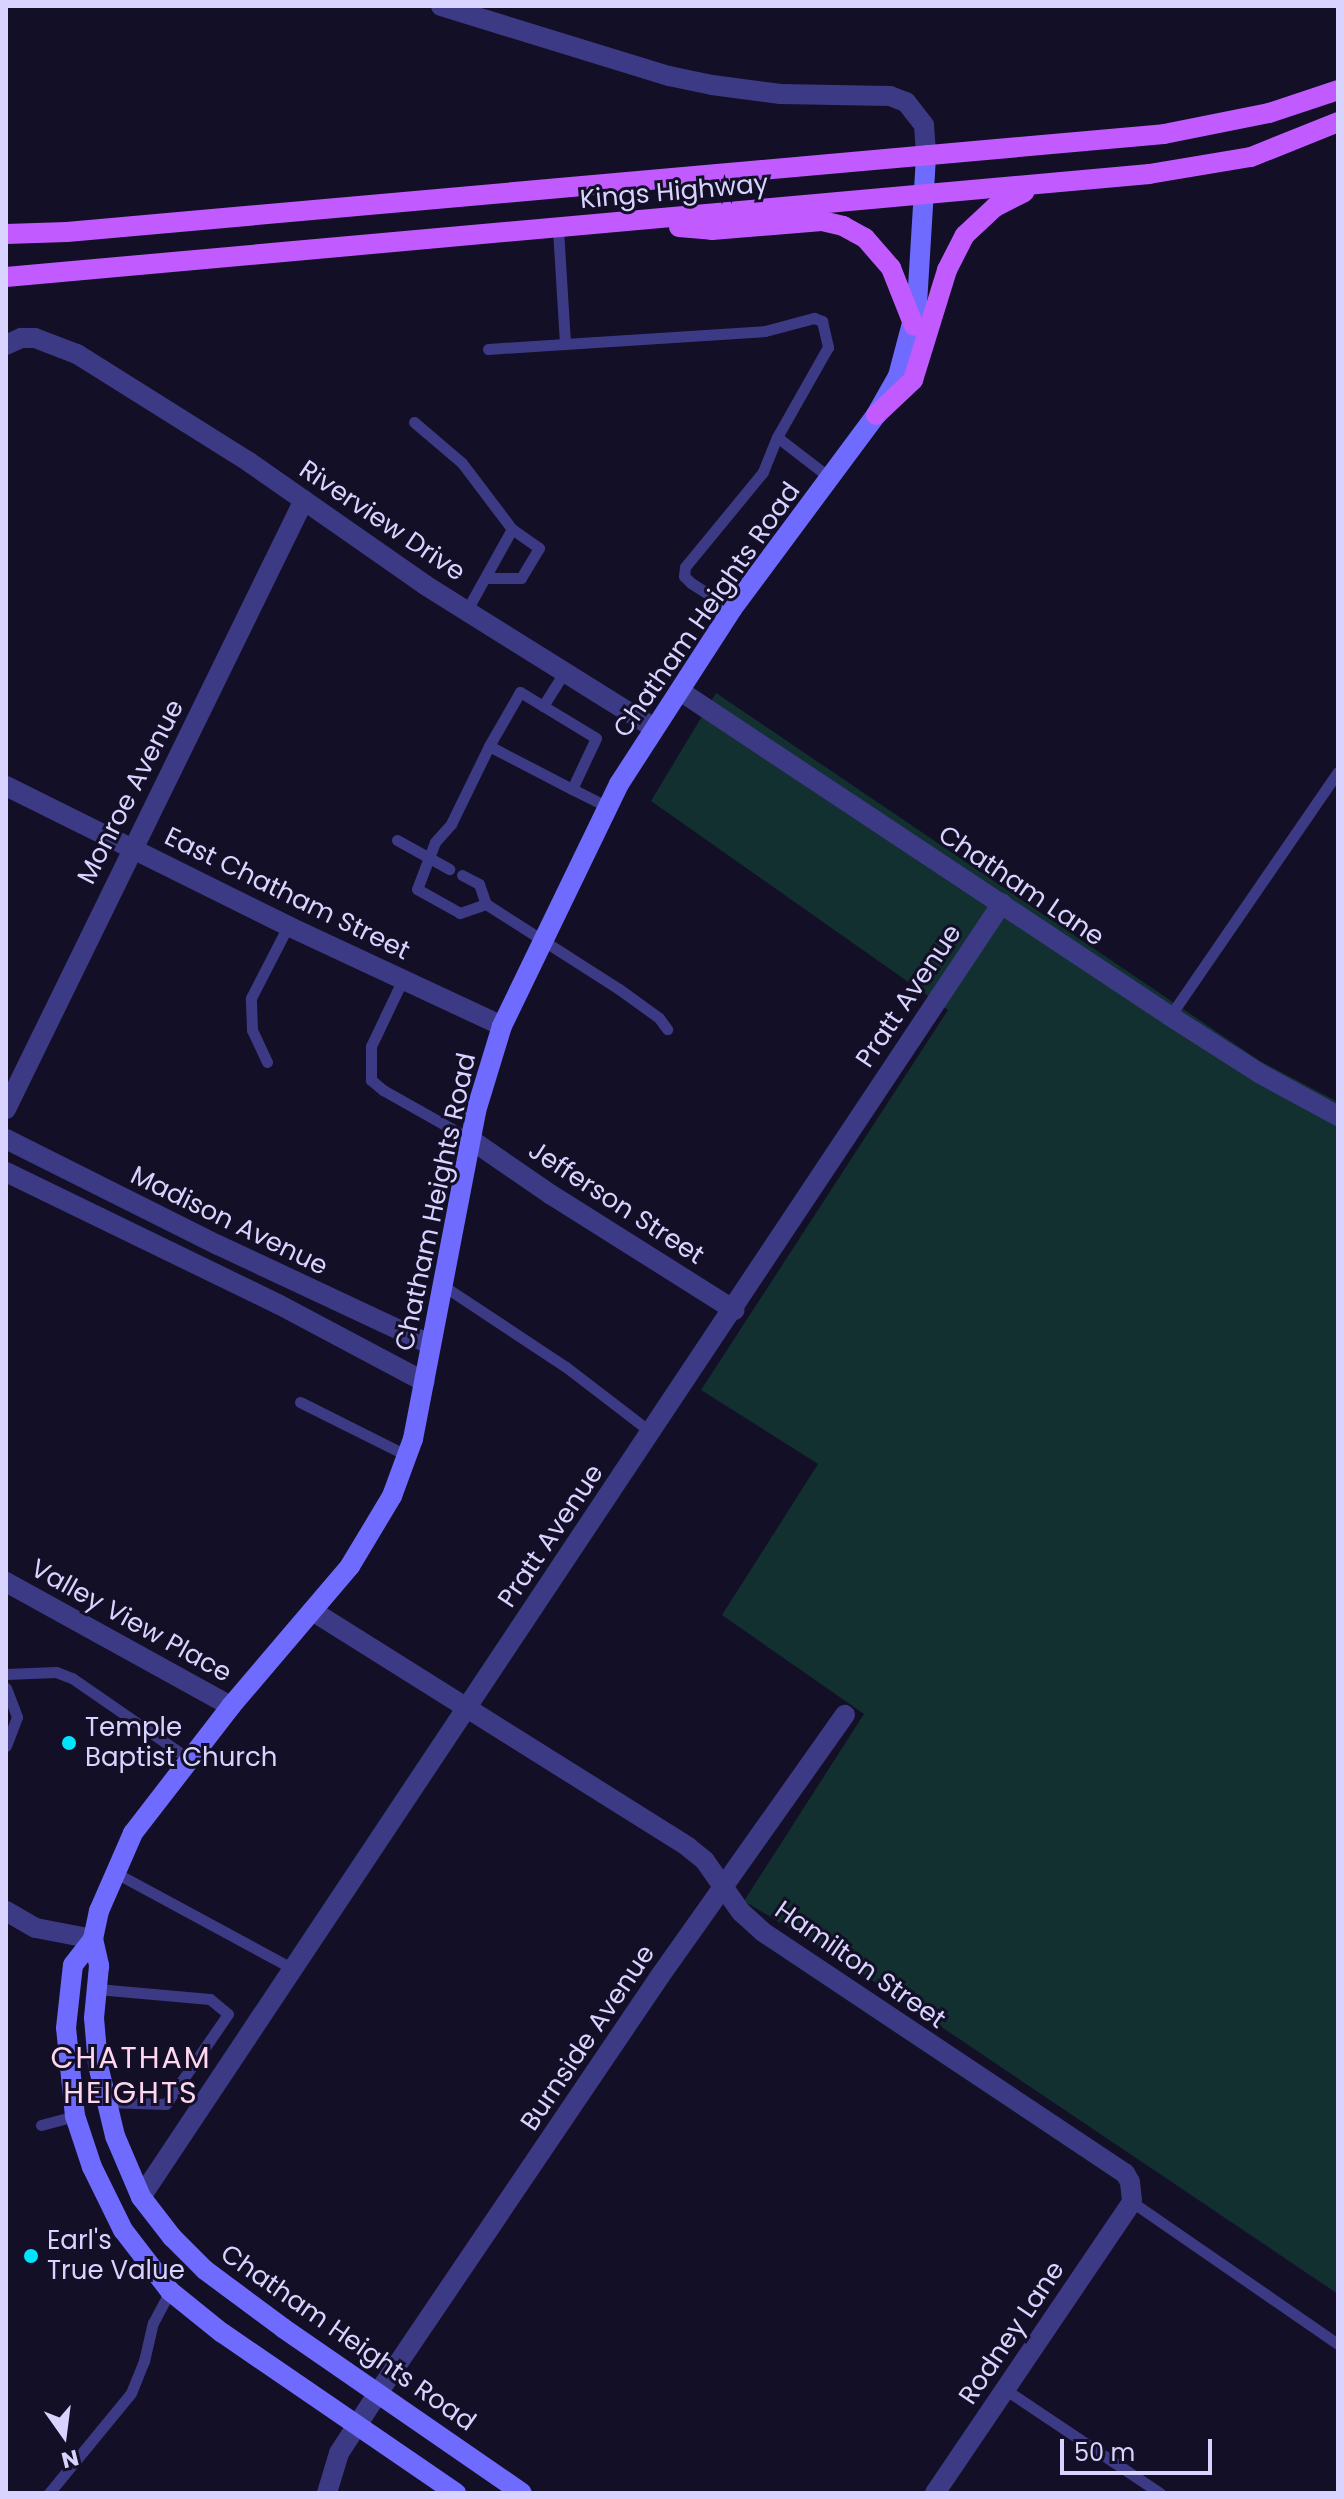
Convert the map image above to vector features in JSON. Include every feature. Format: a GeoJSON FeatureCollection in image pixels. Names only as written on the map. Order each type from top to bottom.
{"type":"FeatureCollection","features":[{"type":"Feature","properties":{"kind":"main road","name":"Kings Highway"},"geometry":{"type":"LineString","coordinates":[[6,234],[67,232],[1164,134],[1269,113],[1338,90]]}},
{"type":"Feature","properties":{"kind":"main road","name":"Kings Highway"},"geometry":{"type":"LineString","coordinates":[[6,277],[925,196],[1204,167],[1251,157],[1338,122]]}},
{"type":"Feature","properties":{"kind":"main road"},"geometry":{"type":"LineString","coordinates":[[1294,141],[1338,130]]}},
{"type":"Feature","properties":{"kind":"main road","name":"Chatham Heights Road"},"geometry":{"type":"LineString","coordinates":[[456,2493],[222,2333],[170,2291],[123,2230],[92,2167],[75,2116],[66,2028],[73,1965],[93,1939],[114,1872],[133,1833],[231,1706],[314,1612],[372,1535],[408,1456],[425,1382],[470,1139],[486,1073],[502,1026],[542,937],[608,807],[654,728],[732,609],[876,415],[898,376],[914,326],[926,155]]}},
{"type":"Feature","properties":{"kind":"main road"},"geometry":{"type":"LineString","coordinates":[[876,415],[913,380],[947,270],[965,235],[995,207],[1041,185]]}},
{"type":"Feature","properties":{"kind":"main road"},"geometry":{"type":"LineString","coordinates":[[628,223],[712,230],[822,221],[843,226],[865,238],[891,268],[914,326]]}},
{"type":"Feature","properties":{"kind":"main road","name":"Chatham Heights Road"},"geometry":{"type":"LineString","coordinates":[[93,1939],[99,1966],[94,2018],[106,2102],[115,2136],[141,2197],[172,2237],[205,2270],[522,2493]]}},
{"type":"Feature","properties":{"kind":"street"},"geometry":{"type":"LineString","coordinates":[[441,6],[698,82],[780,94],[890,96],[906,102],[924,125],[926,155]]}},
{"type":"Feature","properties":{"kind":"street","name":"Riverview Drive"},"geometry":{"type":"LineString","coordinates":[[6,345],[21,338],[35,338],[81,356],[304,500],[380,555],[654,728]]}},
{"type":"Feature","properties":{"kind":"street","name":"Monroe Avenue"},"geometry":{"type":"LineString","coordinates":[[6,1109],[131,848],[304,500]]}},
{"type":"Feature","properties":{"kind":"street","name":"Chatham Lane"},"geometry":{"type":"LineString","coordinates":[[680,691],[1170,1016],[1259,1073],[1338,1116]]}},
{"type":"Feature","properties":{"kind":"street","name":"East Chatham Street"},"geometry":{"type":"LineString","coordinates":[[6,786],[288,926],[502,1026]]}},
{"type":"Feature","properties":{"kind":"street","name":"Pratt Avenue"},"geometry":{"type":"LineString","coordinates":[[141,2197],[296,1970],[1002,903]]}},
{"type":"Feature","properties":{"kind":"street","name":"Madison Avenue"},"geometry":{"type":"LineString","coordinates":[[6,1139],[218,1245],[431,1345]]}},
{"type":"Feature","properties":{"kind":"street","name":"Jefferson Street"},"geometry":{"type":"LineString","coordinates":[[470,1139],[550,1194],[734,1310]]}},
{"type":"Feature","properties":{"kind":"street","name":"Madison Avenue"},"geometry":{"type":"LineString","coordinates":[[6,1172],[278,1304],[425,1382]]}},
{"type":"Feature","properties":{"kind":"street","name":"Valley View Place"},"geometry":{"type":"LineString","coordinates":[[6,1582],[231,1706]]}},
{"type":"Feature","properties":{"kind":"street","name":"Hamilton Street"},"geometry":{"type":"LineString","coordinates":[[314,1612],[688,1847],[705,1861],[741,1912],[763,1932],[1125,2173],[1130,2182],[1132,2202]]}},
{"type":"Feature","properties":{"kind":"street","name":"Burnside Avenue"},"geometry":{"type":"LineString","coordinates":[[327,2493],[339,2453],[378,2393],[660,1976],[845,1715]]}},
{"type":"Feature","properties":{"kind":"street"},"geometry":{"type":"LineString","coordinates":[[6,1911],[36,1928],[93,1939]]}},
{"type":"Feature","properties":{"kind":"street","name":"Rodney Lane"},"geometry":{"type":"LineString","coordinates":[[935,2493],[1132,2202]]}},
{"type":"Feature","properties":{"kind":"lane"},"geometry":{"type":"LineString","coordinates":[[558,229],[565,344]]}},
{"type":"Feature","properties":{"kind":"lane"},"geometry":{"type":"LineString","coordinates":[[488,349],[765,331],[814,318],[822,321],[828,347],[777,437],[763,472],[691,560],[684,576],[732,609]]}},
{"type":"Feature","properties":{"kind":"lane"},"geometry":{"type":"LineString","coordinates":[[414,422],[462,463],[512,529],[539,548],[521,578],[486,578]]}},
{"type":"Feature","properties":{"kind":"lane"},"geometry":{"type":"LineString","coordinates":[[777,437],[830,478]]}},
{"type":"Feature","properties":{"kind":"lane"},"geometry":{"type":"LineString","coordinates":[[467,610],[512,529]]}},
{"type":"Feature","properties":{"kind":"lane"},"geometry":{"type":"LineString","coordinates":[[543,706],[565,671]]}},
{"type":"Feature","properties":{"kind":"lane"},"geometry":{"type":"LineString","coordinates":[[486,904],[460,913],[417,889],[435,842],[451,824],[489,746],[520,692],[596,738],[572,789]]}},
{"type":"Feature","properties":{"kind":"lane"},"geometry":{"type":"LineString","coordinates":[[489,746],[608,807]]}},
{"type":"Feature","properties":{"kind":"lane"},"geometry":{"type":"LineString","coordinates":[[1170,1016],[1338,772]]}},
{"type":"Feature","properties":{"kind":"lane"},"geometry":{"type":"LineString","coordinates":[[397,840],[449,869]]}},
{"type":"Feature","properties":{"kind":"lane"},"geometry":{"type":"LineString","coordinates":[[462,875],[479,884],[486,904],[542,937],[659,1018],[667,1029]]}},
{"type":"Feature","properties":{"kind":"lane"},"geometry":{"type":"LineString","coordinates":[[267,1062],[252,1030],[251,998],[288,926]]}},
{"type":"Feature","properties":{"kind":"lane"},"geometry":{"type":"LineString","coordinates":[[403,979],[371,1046],[371,1080],[470,1139]]}},
{"type":"Feature","properties":{"kind":"lane"},"geometry":{"type":"LineString","coordinates":[[442,1285],[566,1367],[652,1433]]}},
{"type":"Feature","properties":{"kind":"lane"},"geometry":{"type":"LineString","coordinates":[[300,1402],[408,1456]]}},
{"type":"Feature","properties":{"kind":"lane"},"geometry":{"type":"LineString","coordinates":[[6,1674],[56,1672],[72,1678],[189,1759]]}},
{"type":"Feature","properties":{"kind":"lane"},"geometry":{"type":"LineString","coordinates":[[6,1688],[17,1717],[6,1746]]}},
{"type":"Feature","properties":{"kind":"lane"},"geometry":{"type":"LineString","coordinates":[[114,1872],[296,1970]]}},
{"type":"Feature","properties":{"kind":"lane"},"geometry":{"type":"LineString","coordinates":[[97,1989],[210,1999],[228,2014],[166,2104],[106,2102]]}},
{"type":"Feature","properties":{"kind":"lane"},"geometry":{"type":"LineString","coordinates":[[41,2125],[75,2116]]}},
{"type":"Feature","properties":{"kind":"lane"},"geometry":{"type":"LineString","coordinates":[[1132,2202],[1338,2344]]}},
{"type":"Feature","properties":{"kind":"lane"},"geometry":{"type":"LineString","coordinates":[[49,2493],[131,2393],[144,2361],[153,2323],[170,2291]]}},
{"type":"Feature","properties":{"kind":"lane"},"geometry":{"type":"LineString","coordinates":[[1006,2390],[1160,2493]]}},
{"type":"Feature","properties":{"kind":"green space"},"geometry":{"type":"Polygon","coordinates":[[[716,693],[1260,1061],[1338,1102],[1338,2294],[845,1962],[744,1901],[864,1714],[722,1615],[818,1464],[701,1390],[948,1010],[651,801],[716,693]]]}},
{"type":"Feature","properties":{"kind":"place","name":"Temple Baptist Church"},"geometry":{"type":"Point","coordinates":[69,1743]}},
{"type":"Feature","properties":{"kind":"place","name":"Earl's True Value"},"geometry":{"type":"Point","coordinates":[31,2256]}},
{"type":"Feature","properties":{"kind":"district","name":"CHATHAM HEIGHTS"},"geometry":{"type":"Point","coordinates":[131,2075]}}]}
